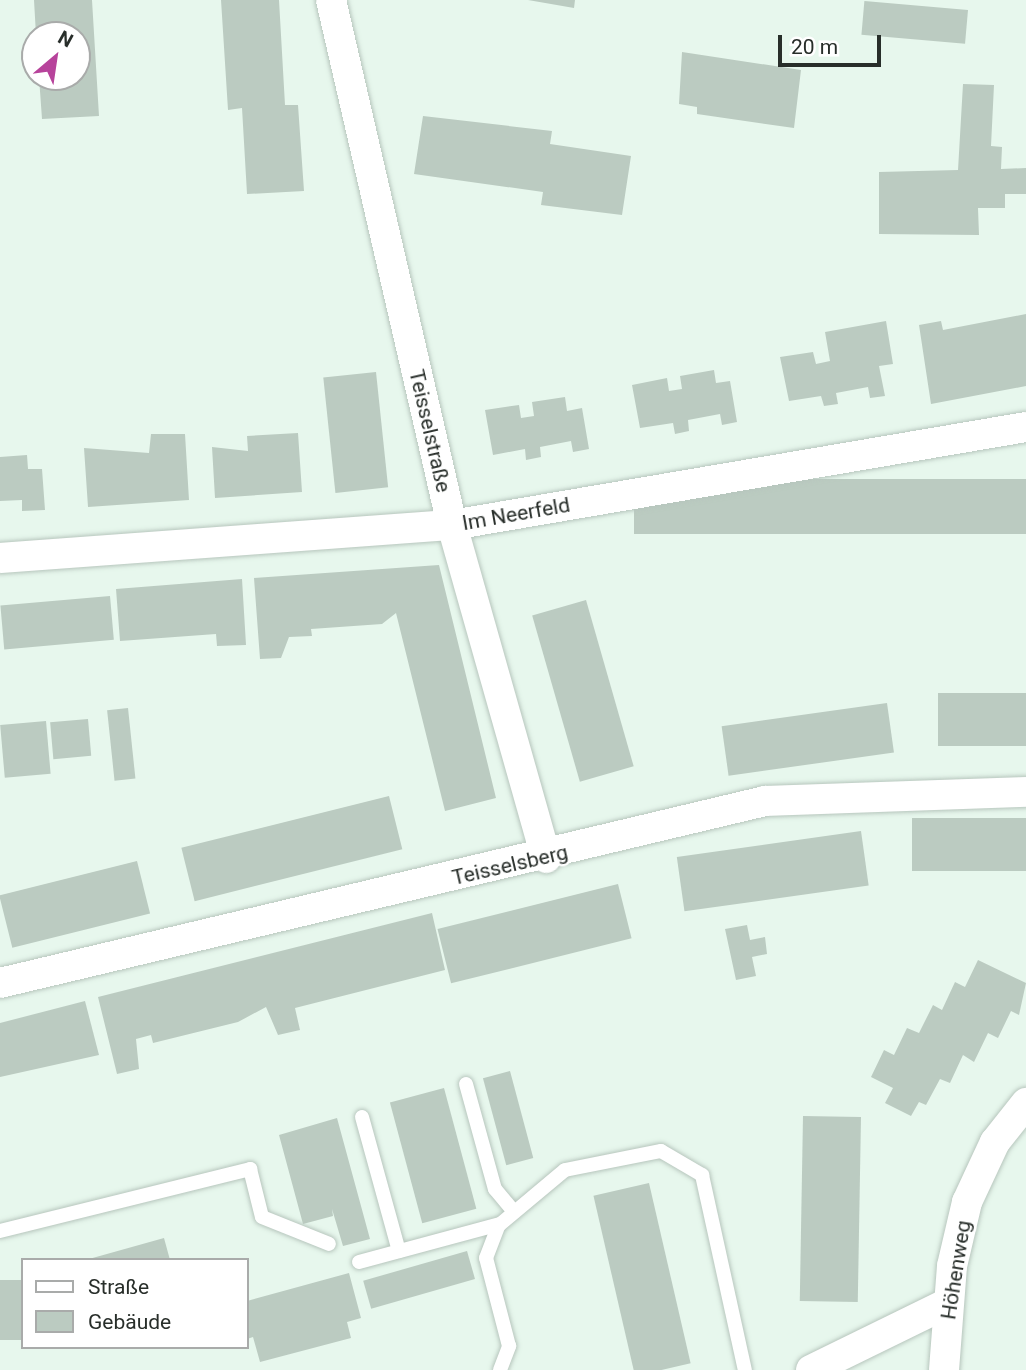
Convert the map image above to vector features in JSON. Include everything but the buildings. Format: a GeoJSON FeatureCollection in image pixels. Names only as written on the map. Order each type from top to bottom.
{"type":"FeatureCollection","features":[{"type":"Feature","properties":{"kind":"street","name":"Teisselstraße"},"geometry":{"type":"LineString","coordinates":[[331,0],[452,525],[546,858]]}},
{"type":"Feature","properties":{"kind":"street","name":"Im Neerfeld"},"geometry":{"type":"LineString","coordinates":[[0,558],[452,525],[1026,427]]}},
{"type":"Feature","properties":{"kind":"street","name":"Teisselsberg"},"geometry":{"type":"LineString","coordinates":[[0,983],[546,858],[765,802],[1026,792]]}},
{"type":"Feature","properties":{"kind":"street","name":"Höhenweg"},"geometry":{"type":"LineString","coordinates":[[944,1370],[948,1303],[967,1202],[995,1142],[1026,1103]]}},
{"type":"Feature","properties":{"kind":"street"},"geometry":{"type":"LineString","coordinates":[[811,1370],[948,1303]]}},
{"type":"Feature","properties":{"kind":"lane"},"geometry":{"type":"LineString","coordinates":[[466,1084],[495,1189],[512,1209]]}},
{"type":"Feature","properties":{"kind":"lane"},"geometry":{"type":"LineString","coordinates":[[362,1117],[399,1251]]}},
{"type":"Feature","properties":{"kind":"lane"},"geometry":{"type":"LineString","coordinates":[[500,1370],[509,1346],[486,1258],[500,1224],[512,1209],[577,1165],[661,1151],[691,1163],[704,1181],[745,1370]]}},
{"type":"Feature","properties":{"kind":"lane"},"geometry":{"type":"LineString","coordinates":[[0,1231],[69,1213],[81,1216],[250,1169],[262,1217],[329,1244]]}},
{"type":"Feature","properties":{"kind":"lane"},"geometry":{"type":"LineString","coordinates":[[359,1262],[500,1224]]}}]}
